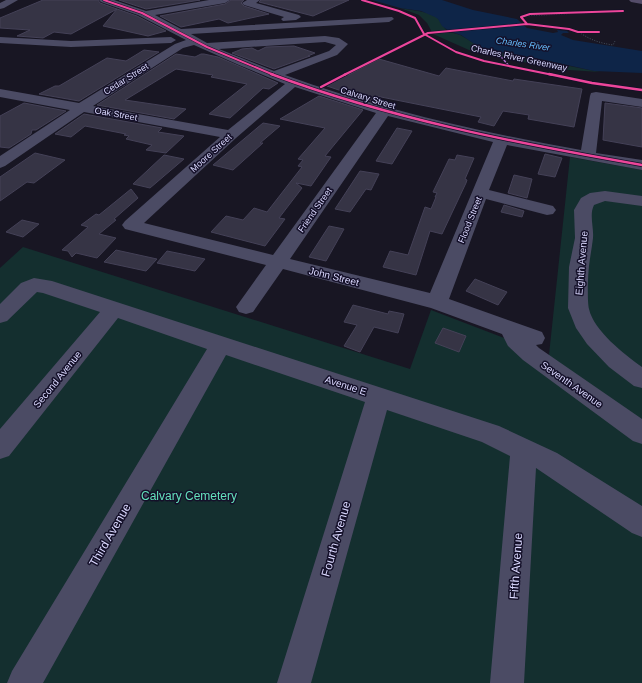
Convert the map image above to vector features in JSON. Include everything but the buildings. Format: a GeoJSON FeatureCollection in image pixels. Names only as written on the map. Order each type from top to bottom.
{"type":"FeatureCollection","features":[{"type":"Feature","properties":{"kind":"main road"},"geometry":{"type":"LineString","coordinates":[[634,0],[642,1]]}},
{"type":"Feature","properties":{"kind":"street"},"geometry":{"type":"LineString","coordinates":[[1,6],[14,0]]}},
{"type":"Feature","properties":{"kind":"street","name":"Calvary Street"},"geometry":{"type":"LineString","coordinates":[[104,0],[146,14],[175,36],[197,42],[275,76],[384,112],[456,129],[588,156],[642,165]]}},
{"type":"Feature","properties":{"kind":"street"},"geometry":{"type":"LineString","coordinates":[[146,14],[225,0]]}},
{"type":"Feature","properties":{"kind":"street"},"geometry":{"type":"LineString","coordinates":[[255,0],[247,3],[296,17]]}},
{"type":"Feature","properties":{"kind":"street"},"geometry":{"type":"LineString","coordinates":[[0,40],[71,44],[175,36],[268,25],[386,15],[296,17],[268,25]]}},
{"type":"Feature","properties":{"kind":"street"},"geometry":{"type":"LineString","coordinates":[[258,18],[268,25]]}},
{"type":"Feature","properties":{"kind":"street"},"geometry":{"type":"LineString","coordinates":[[197,42],[345,30]]}},
{"type":"Feature","properties":{"kind":"street"},"geometry":{"type":"LineString","coordinates":[[197,42],[325,39],[335,40],[343,44],[333,53],[275,76]]}},
{"type":"Feature","properties":{"kind":"street","name":"Cedar Street"},"geometry":{"type":"LineString","coordinates":[[0,163],[81,108],[179,46],[197,42]]}},
{"type":"Feature","properties":{"kind":"street","name":"Moore Street"},"geometry":{"type":"LineString","coordinates":[[130,226],[231,135],[293,82]]}},
{"type":"Feature","properties":{"kind":"street","name":"Oak Street"},"geometry":{"type":"LineString","coordinates":[[0,93],[231,135]]}},
{"type":"Feature","properties":{"kind":"street"},"geometry":{"type":"LineString","coordinates":[[588,156],[596,96],[642,103]]}},
{"type":"Feature","properties":{"kind":"street"},"geometry":{"type":"LineString","coordinates":[[352,102],[368,97],[449,114],[456,122],[456,129]]}},
{"type":"Feature","properties":{"kind":"street","name":"Friend Street"},"geometry":{"type":"LineString","coordinates":[[246,307],[384,112]]}},
{"type":"Feature","properties":{"kind":"street","name":"Flood Street"},"geometry":{"type":"LineString","coordinates":[[437,302],[502,138]]}},
{"type":"Feature","properties":{"kind":"street"},"geometry":{"type":"LineString","coordinates":[[481,193],[547,210]]}},
{"type":"Feature","properties":{"kind":"street","name":"Eighth Avenue"},"geometry":{"type":"LineString","coordinates":[[642,201],[605,196],[596,197],[587,202],[583,210],[584,238],[579,267],[578,308],[584,323],[595,338],[617,361],[642,379]]}},
{"type":"Feature","properties":{"kind":"street","name":"John Street"},"geometry":{"type":"LineString","coordinates":[[130,226],[437,302],[534,338]]}},
{"type":"Feature","properties":{"kind":"street","name":"Avenue E"},"geometry":{"type":"LineString","coordinates":[[0,316],[28,288],[34,285],[45,286],[490,434],[548,462],[586,485],[642,523]]}},
{"type":"Feature","properties":{"kind":"street","name":"Second Avenue"},"geometry":{"type":"LineString","coordinates":[[1,447],[114,309]]}},
{"type":"Feature","properties":{"kind":"street","name":"Seventh Avenue"},"geometry":{"type":"LineString","coordinates":[[509,328],[516,340],[531,354],[642,433]]}},
{"type":"Feature","properties":{"kind":"street","name":"Third Avenue"},"geometry":{"type":"LineString","coordinates":[[24,683],[220,345]]}},
{"type":"Feature","properties":{"kind":"street","name":"Fourth Avenue"},"geometry":{"type":"LineString","coordinates":[[294,683],[379,396]]}},
{"type":"Feature","properties":{"kind":"street","name":"Fifth Avenue"},"geometry":{"type":"LineString","coordinates":[[507,683],[524,450]]}},
{"type":"Feature","properties":{"kind":"path"},"geometry":{"type":"LineString","coordinates":[[526,24],[521,17],[530,14],[623,11]]}},
{"type":"Feature","properties":{"kind":"path"},"geometry":{"type":"LineString","coordinates":[[329,83],[423,33],[526,24],[578,32],[599,32]]}},
{"type":"Feature","properties":{"kind":"path"},"geometry":{"type":"LineString","coordinates":[[578,32],[594,42],[613,45],[615,41]]}},
{"type":"Feature","properties":{"kind":"path"},"geometry":{"type":"LineString","coordinates":[[423,33],[432,39]]}},
{"type":"Feature","properties":{"kind":"green space"},"geometry":{"type":"Polygon","coordinates":[[[400,8],[432,15],[439,19],[444,27],[451,33],[460,35],[483,49],[600,72],[569,70],[469,50],[433,34],[427,23],[419,15],[400,8]]]}},
{"type":"Feature","properties":{"kind":"green space","name":"Calvary Cemetery"},"geometry":{"type":"Polygon","coordinates":[[[570,157],[642,170],[642,683],[0,683],[0,268],[23,247],[410,369],[431,310],[549,355],[570,157]]]}},
{"type":"Feature","properties":{"kind":"water","name":"Charles River"},"geometry":{"type":"Polygon","coordinates":[[[372,0],[442,0],[473,10],[517,19],[527,28],[553,33],[558,32],[557,30],[567,31],[569,33],[563,33],[561,35],[573,40],[642,51],[642,73],[594,71],[540,59],[488,50],[476,45],[461,35],[449,31],[442,26],[435,17],[421,11],[400,8],[372,0]]]}},
{"type":"Feature","properties":{"kind":"marked path"},"geometry":{"type":"LineString","coordinates":[[498,53],[509,66]]}},
{"type":"Feature","properties":{"kind":"cycle path"},"geometry":{"type":"LineString","coordinates":[[104,0],[126,6],[142,13],[207,47],[243,63],[335,97],[421,121],[509,141],[642,165]]}},
{"type":"Feature","properties":{"kind":"cycle path","name":"Charles River Greenway"},"geometry":{"type":"LineString","coordinates":[[362,0],[399,11],[415,18],[424,34],[456,52],[484,61],[592,83],[642,90]]}},
{"type":"Feature","properties":{"kind":"cycle path"},"geometry":{"type":"LineString","coordinates":[[527,24],[521,17],[530,14],[623,11]]}},
{"type":"Feature","properties":{"kind":"cycle path"},"geometry":{"type":"LineString","coordinates":[[321,87],[428,33],[527,24],[569,29],[578,32],[599,32]]}}]}
